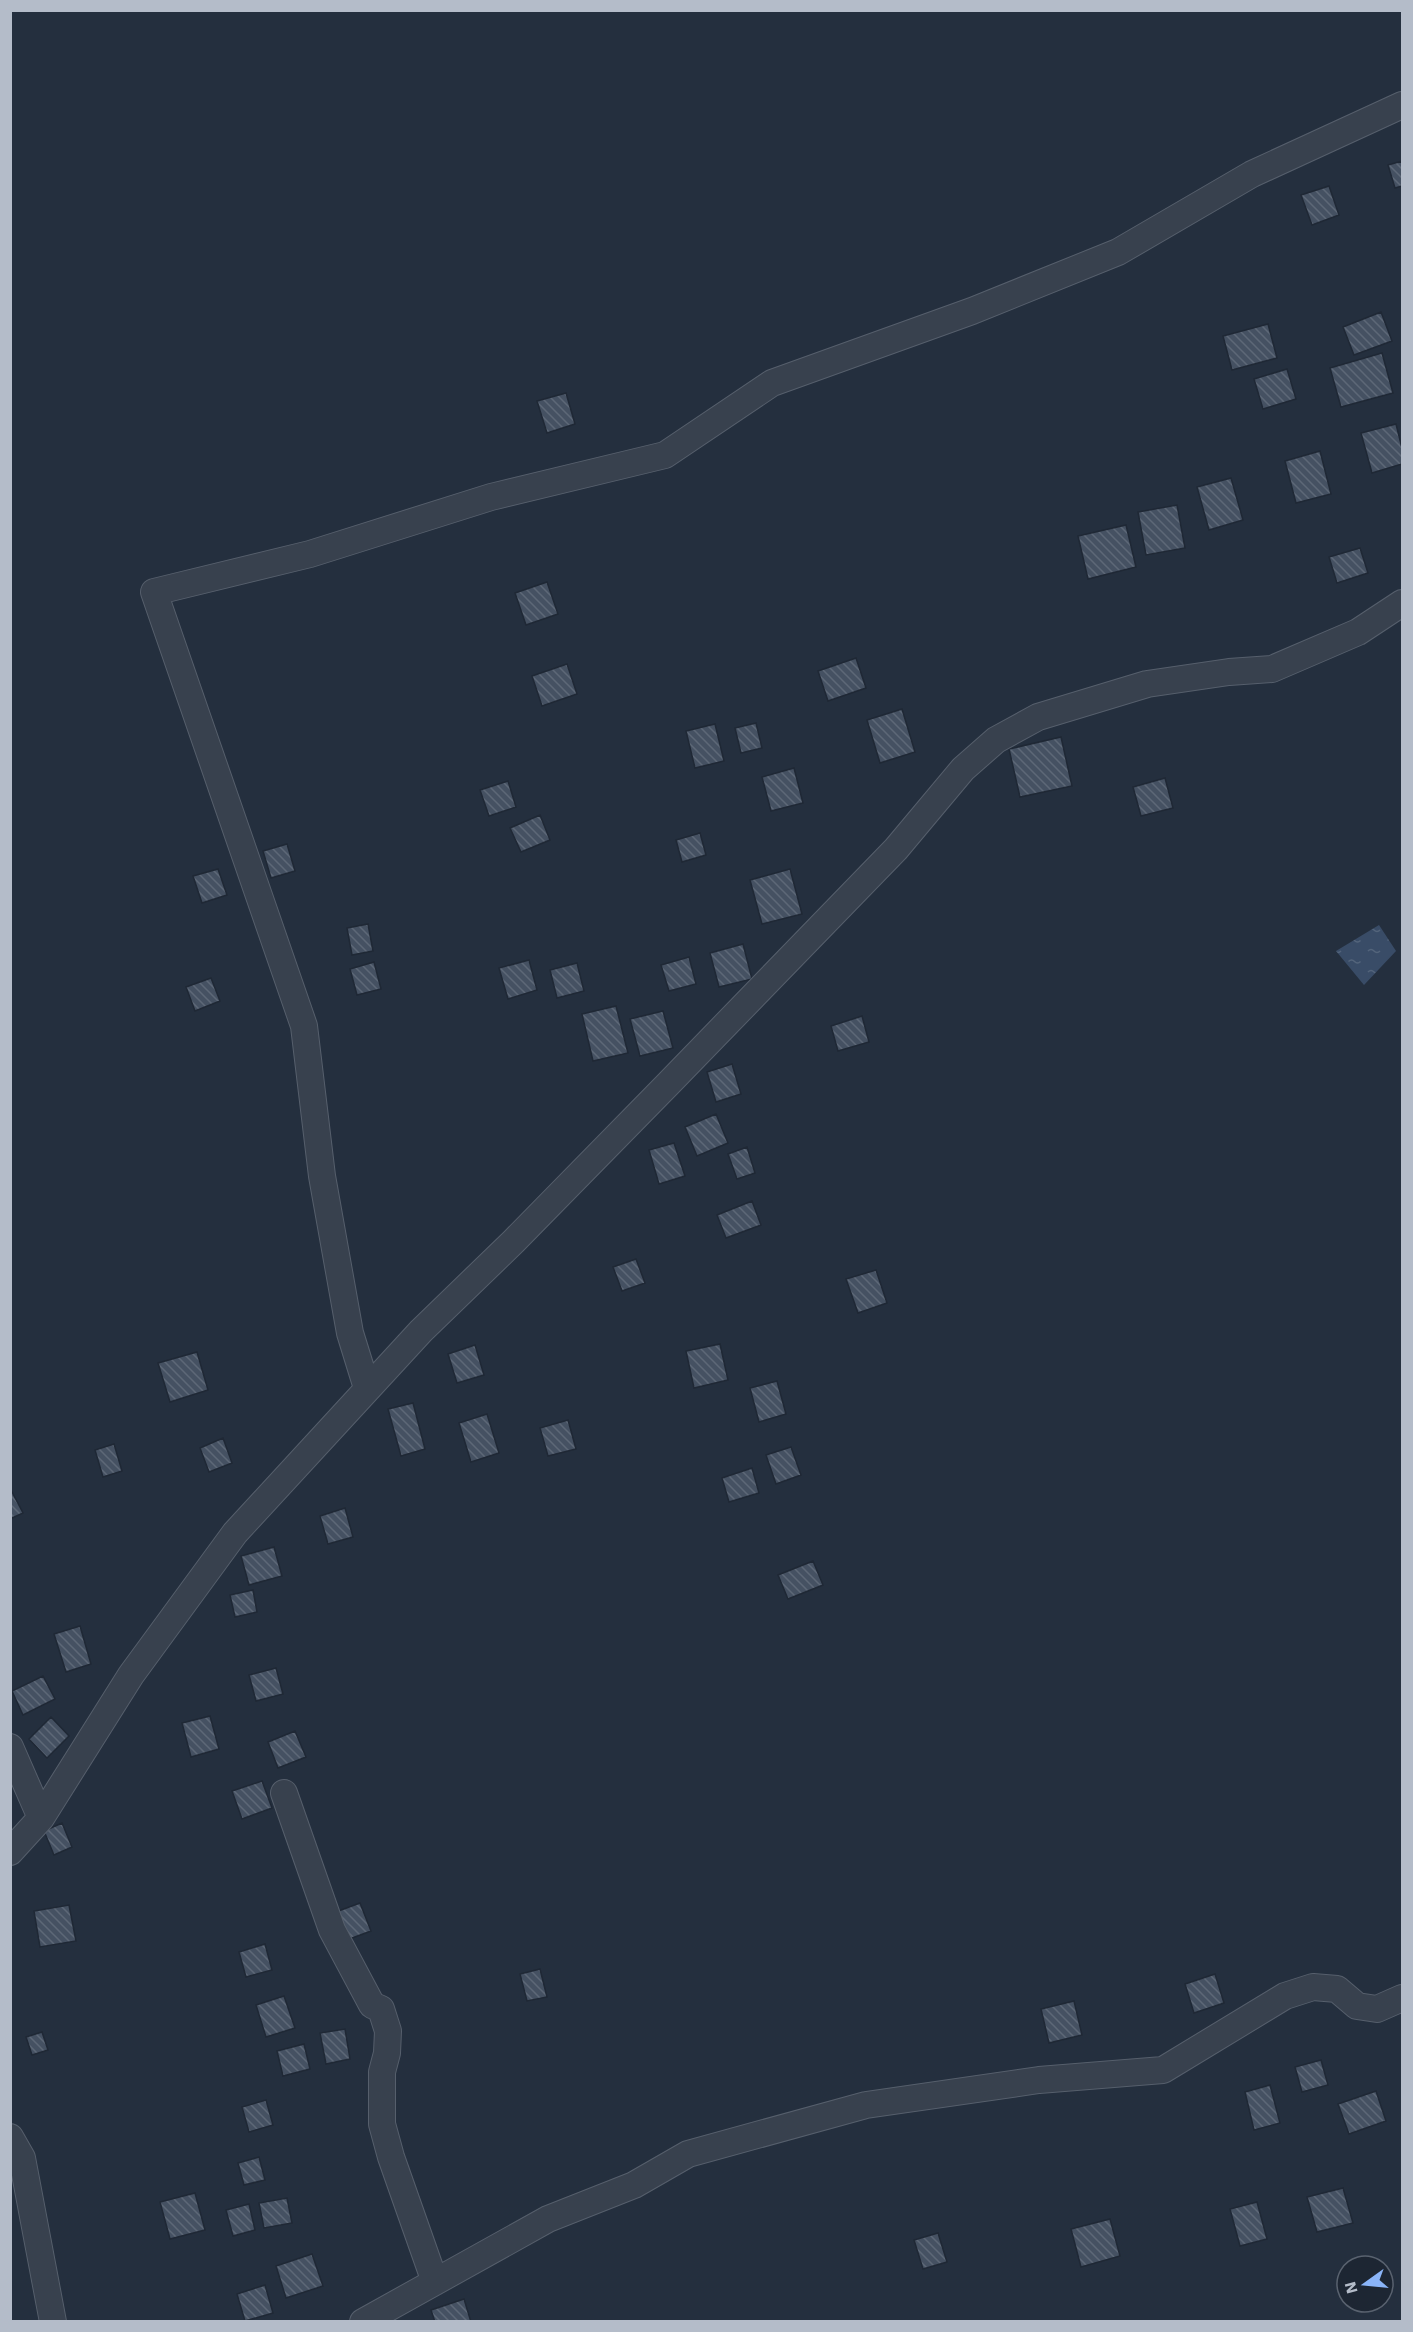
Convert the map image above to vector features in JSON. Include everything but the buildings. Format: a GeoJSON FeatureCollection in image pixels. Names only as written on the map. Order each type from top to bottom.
{"type":"FeatureCollection","features":[{"type":"Feature","properties":{"kind":"street"},"geometry":{"type":"LineString","coordinates":[[367,1388],[350,1333],[322,1176],[304,1026],[154,592],[310,554],[491,498],[664,455],[772,383],[972,311],[1118,252],[1252,174],[1402,105]]}},
{"type":"Feature","properties":{"kind":"street"},"geometry":{"type":"LineString","coordinates":[[10,1852],[41,1818],[131,1675],[235,1533],[367,1388],[896,849],[963,769],[996,740],[1038,717],[1147,684],[1229,672],[1272,669],[1358,632],[1402,603]]}},
{"type":"Feature","properties":{"kind":"street"},"geometry":{"type":"LineString","coordinates":[[10,1747],[41,1818]]}},
{"type":"Feature","properties":{"kind":"street"},"geometry":{"type":"LineString","coordinates":[[284,1793],[332,1930],[372,2005],[381,2009],[388,2031],[387,2053],[382,2072],[382,2124],[435,2282]]}},
{"type":"Feature","properties":{"kind":"street"},"geometry":{"type":"LineString","coordinates":[[363,2322],[548,2220],[634,2185],[688,2154],[866,2105],[1039,2080],[1163,2070],[1285,1995],[1313,1987],[1338,1989],[1357,2006],[1377,2009],[1402,1998]]}},
{"type":"Feature","properties":{"kind":"street"},"geometry":{"type":"LineString","coordinates":[[10,2137],[22,2158],[53,2322]]}},
{"type":"Feature","properties":{"kind":"water"},"geometry":{"type":"Polygon","coordinates":[[[1379,925],[1396,951],[1364,985],[1336,951],[1379,925]]]}}]}
